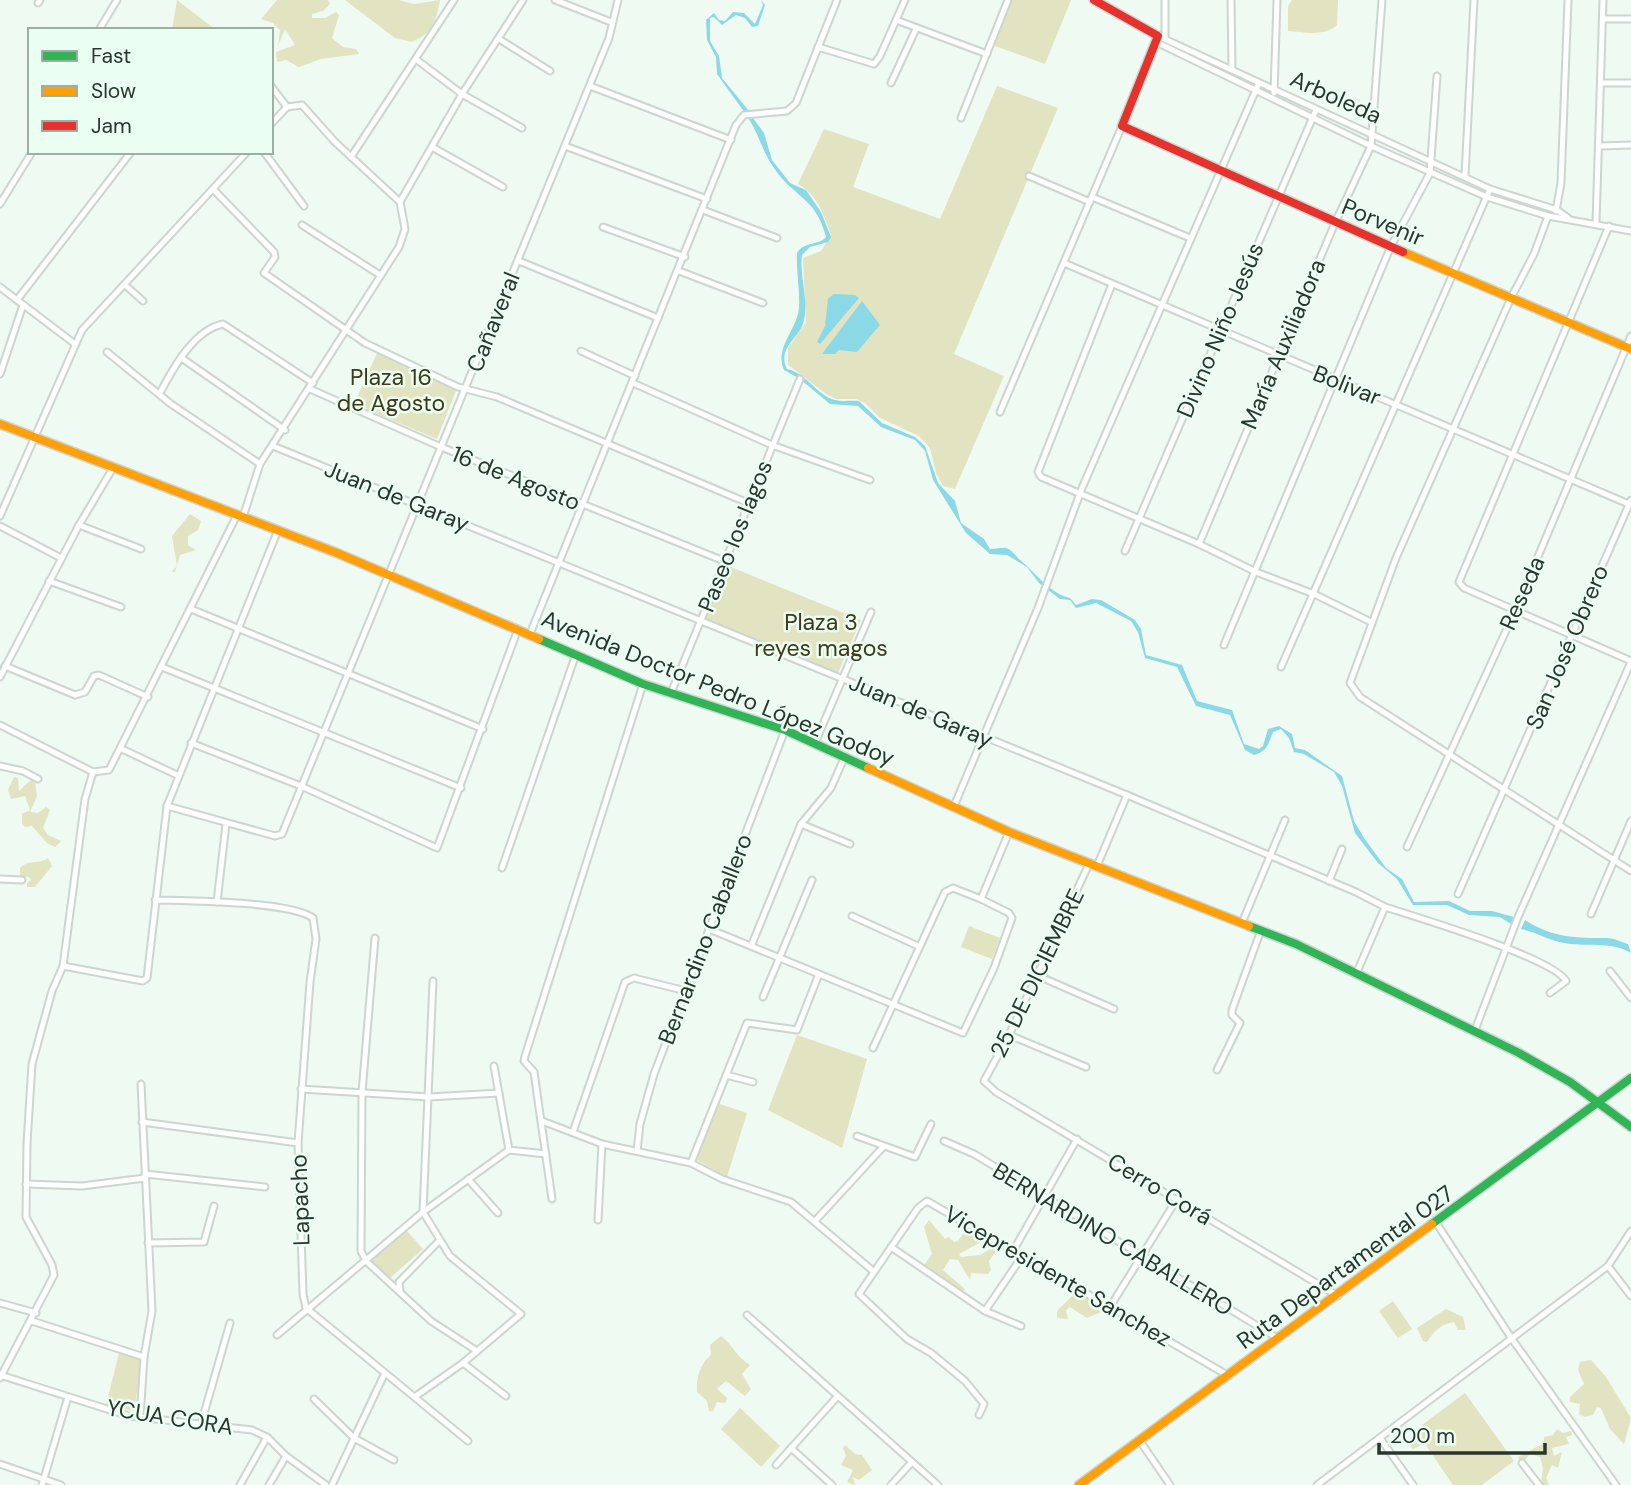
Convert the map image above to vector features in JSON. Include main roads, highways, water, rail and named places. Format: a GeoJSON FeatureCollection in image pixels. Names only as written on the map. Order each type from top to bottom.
{"type":"FeatureCollection","features":[{"type":"Feature","properties":{"kind":"main road","name":"Arboleda"},"geometry":{"type":"LineString","coordinates":[[1094,0],[1160,39],[1122,126]]}},
{"type":"Feature","properties":{"kind":"main road","name":"Porvenir"},"geometry":{"type":"LineString","coordinates":[[1122,126],[1335,223],[1629,348]]}},
{"type":"Feature","properties":{"kind":"main road","name":"Avenida Doctor Pedro López Godoy"},"geometry":{"type":"LineString","coordinates":[[0,424],[278,530],[530,634],[643,684],[785,730],[1009,832],[1261,930],[1357,972],[1475,1030],[1570,1082],[1631,1128]]}},
{"type":"Feature","properties":{"kind":"main road","name":"Ruta Departamental 027"},"geometry":{"type":"LineString","coordinates":[[1079,1485],[1437,1224],[1631,1078]]}},
{"type":"Feature","properties":{"kind":"water"},"geometry":{"type":"Polygon","coordinates":[[[761,0],[765,5],[758,26],[752,27],[745,18],[736,15],[722,25],[714,17],[710,18],[710,41],[719,56],[722,78],[749,111],[745,113],[717,74],[716,57],[707,40],[706,20],[714,13],[719,20],[725,21],[733,12],[744,13],[755,24],[763,5],[761,0]]]}},
{"type":"Feature","properties":{"kind":"water"},"geometry":{"type":"Polygon","coordinates":[[[753,118],[764,133],[772,160],[790,183],[806,190],[821,212],[831,237],[828,242],[810,247],[802,255],[805,315],[800,330],[784,356],[787,369],[801,375],[822,394],[838,401],[859,401],[882,423],[915,437],[925,446],[938,483],[955,501],[961,523],[984,539],[990,549],[1010,550],[1049,587],[1070,598],[1076,605],[1092,599],[1101,600],[1135,620],[1141,629],[1146,655],[1182,665],[1197,701],[1232,710],[1244,744],[1259,749],[1263,746],[1268,729],[1279,726],[1292,734],[1295,748],[1305,750],[1342,776],[1354,821],[1386,868],[1402,879],[1414,902],[1449,901],[1470,911],[1492,911],[1514,917],[1511,924],[1500,917],[1469,915],[1447,905],[1413,905],[1397,879],[1378,863],[1355,833],[1342,786],[1334,772],[1304,754],[1294,752],[1289,738],[1281,729],[1273,732],[1267,747],[1262,751],[1254,755],[1245,750],[1230,715],[1196,706],[1177,667],[1145,658],[1138,632],[1131,621],[1096,603],[1076,608],[1070,600],[1060,599],[1039,583],[1027,567],[1007,555],[990,554],[966,533],[933,480],[925,451],[915,440],[881,427],[858,406],[830,404],[800,379],[784,370],[782,354],[799,308],[797,253],[826,237],[816,213],[781,178],[770,162],[749,119],[753,118]]]}},
{"type":"Feature","properties":{"kind":"water"},"geometry":{"type":"Polygon","coordinates":[[[834,294],[855,295],[859,298],[820,344],[817,342],[825,326],[828,299],[834,294]]]}},
{"type":"Feature","properties":{"kind":"water"},"geometry":{"type":"Polygon","coordinates":[[[862,301],[880,325],[857,352],[839,350],[835,354],[822,354],[862,301]]]}},
{"type":"Feature","properties":{"kind":"water"},"geometry":{"type":"Polygon","coordinates":[[[1525,920],[1565,936],[1615,939],[1628,944],[1631,953],[1606,945],[1573,944],[1553,940],[1521,929],[1525,920]]]}},
{"type":"Feature","properties":{"kind":"park label","name":"Plaza 16 de Agosto"},"geometry":{"type":"Point","coordinates":[391,390]}},
{"type":"Feature","properties":{"kind":"park label","name":"Plaza 3 reyes magos"},"geometry":{"type":"Point","coordinates":[821,635]}}]}
